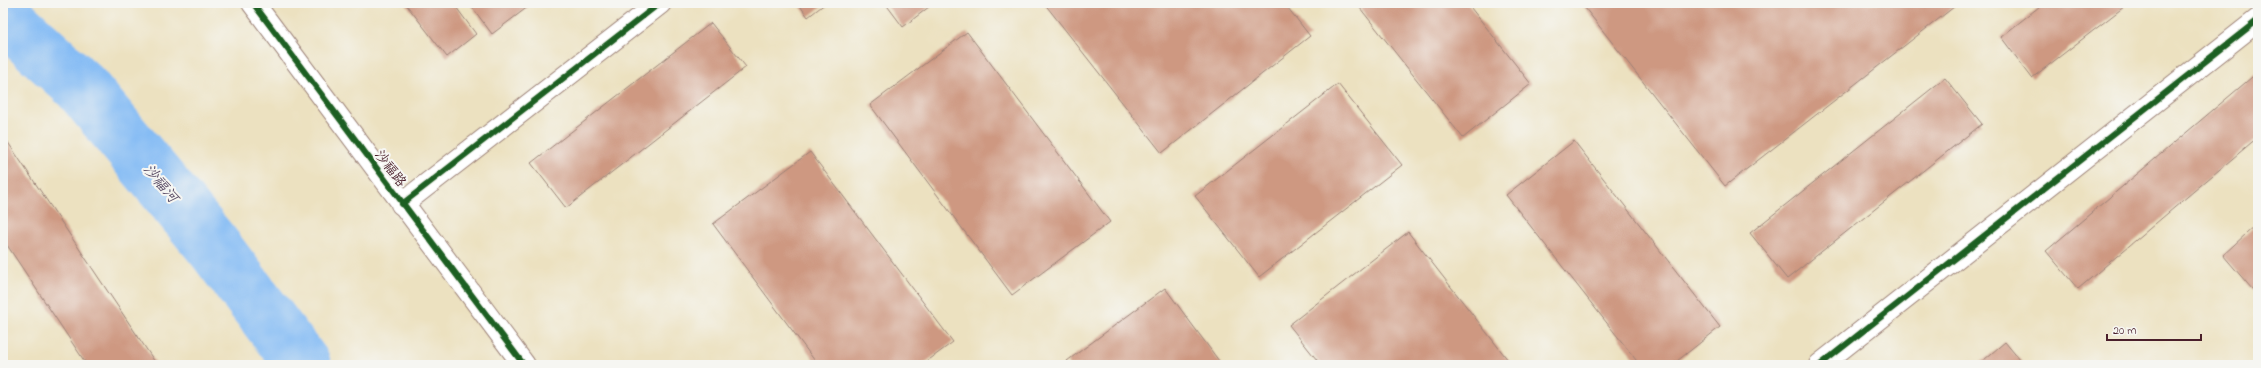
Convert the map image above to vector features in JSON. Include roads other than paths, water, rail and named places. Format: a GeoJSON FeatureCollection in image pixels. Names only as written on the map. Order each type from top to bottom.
{"type":"FeatureCollection","features":[{"type":"Feature","properties":{"kind":"street","name":"沙福路"},"geometry":{"type":"LineString","coordinates":[[254,3],[402,204],[524,365]]}},
{"type":"Feature","properties":{"kind":"street"},"geometry":{"type":"LineString","coordinates":[[402,204],[660,3]]}},
{"type":"Feature","properties":{"kind":"street"},"geometry":{"type":"LineString","coordinates":[[1820,365],[2258,20]]}},
{"type":"Feature","properties":{"kind":"waterway","name":"沙福河"},"geometry":{"type":"LineString","coordinates":[[3,15],[81,87],[213,246],[303,365]]}}]}
